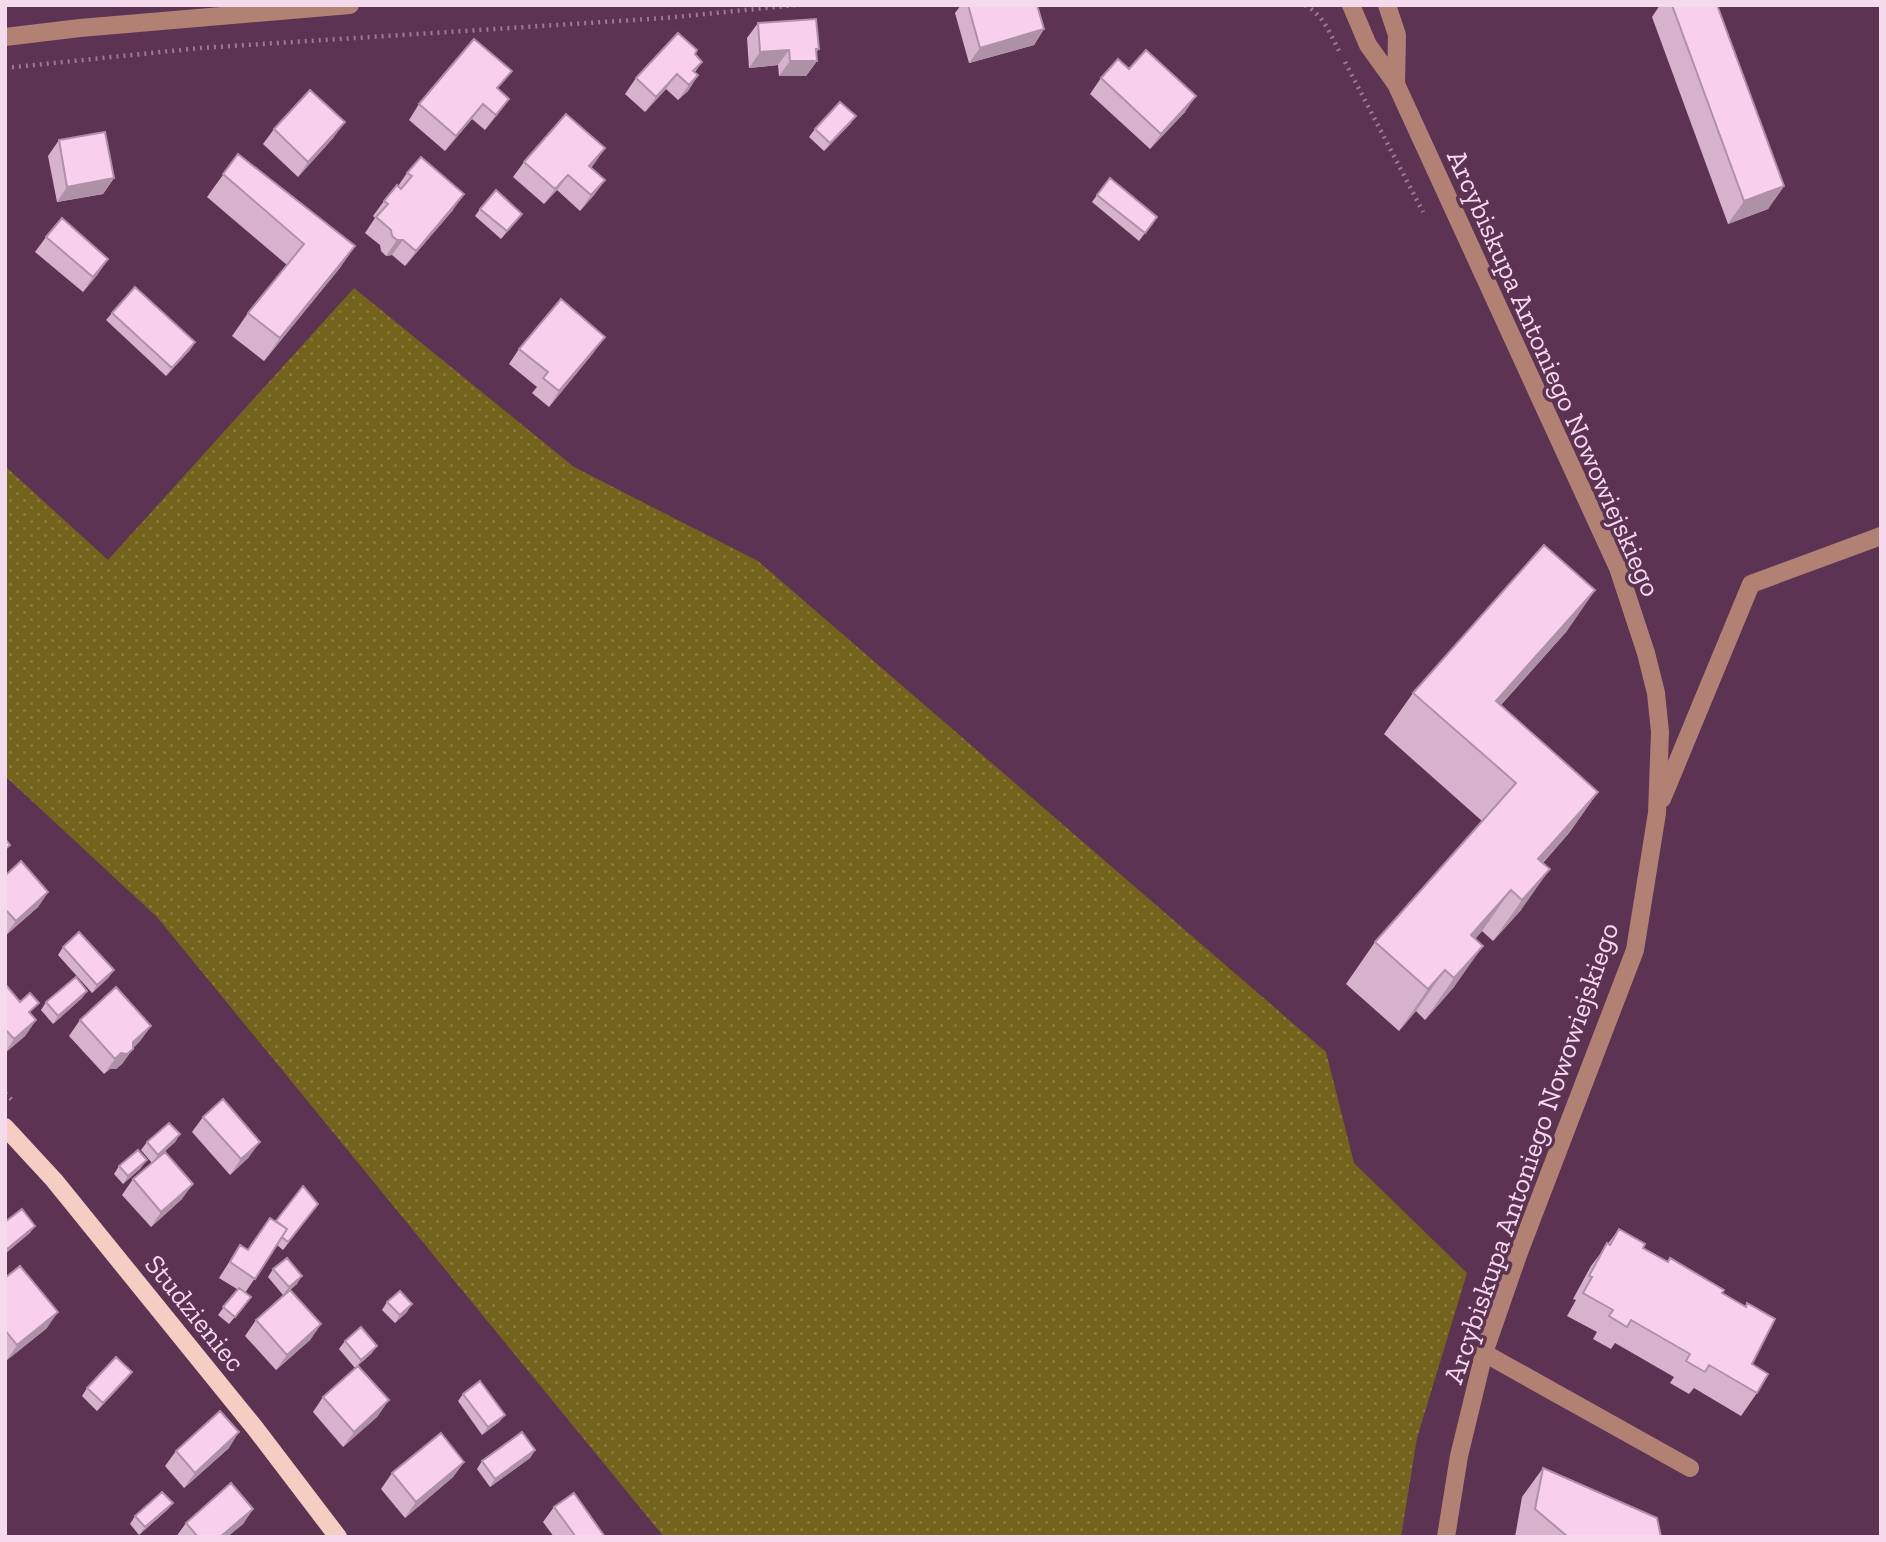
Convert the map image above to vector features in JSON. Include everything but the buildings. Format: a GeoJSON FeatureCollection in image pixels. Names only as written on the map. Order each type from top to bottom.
{"type":"FeatureCollection","features":[{"type":"Feature","properties":{"kind":"main road","name":"Studzieniec"},"geometry":{"type":"LineString","coordinates":[[5,1127],[54,1180],[255,1428],[338,1537]]}},
{"type":"Feature","properties":{"kind":"street"},"geometry":{"type":"LineString","coordinates":[[5,37],[93,26],[349,5]]}},
{"type":"Feature","properties":{"kind":"street","name":"Arcybiskupa Antoniego Nowowiejskiego"},"geometry":{"type":"LineString","coordinates":[[1351,5],[1368,45],[1396,84],[1618,568],[1646,653],[1656,693],[1660,732],[1657,813],[1634,950],[1518,1255],[1484,1353],[1460,1456],[1446,1537]]}},
{"type":"Feature","properties":{"kind":"street","name":"Arcybiskupa Antoniego Nowowiejskiego"},"geometry":{"type":"LineString","coordinates":[[1388,5],[1397,35],[1396,84]]}},
{"type":"Feature","properties":{"kind":"street"},"geometry":{"type":"LineString","coordinates":[[1657,813],[1751,584],[1881,536]]}},
{"type":"Feature","properties":{"kind":"street"},"geometry":{"type":"LineString","coordinates":[[1484,1353],[1690,1468]]}},
{"type":"Feature","properties":{"kind":"path"},"geometry":{"type":"LineString","coordinates":[[5,68],[200,48],[638,20],[796,5]]}},
{"type":"Feature","properties":{"kind":"path"},"geometry":{"type":"LineString","coordinates":[[1304,5],[1314,10],[1325,24],[1424,214]]}},
{"type":"Feature","properties":{"kind":"path"},"geometry":{"type":"LineString","coordinates":[[1583,1005],[1612,919]]}},
{"type":"Feature","properties":{"kind":"shaded area"},"geometry":{"type":"Polygon","coordinates":[[[354,288],[574,467],[758,561],[1326,1052],[1354,1163],[1467,1273],[1417,1438],[1401,1537],[664,1537],[157,917],[5,776],[5,466],[108,560],[354,288]]]}}]}
